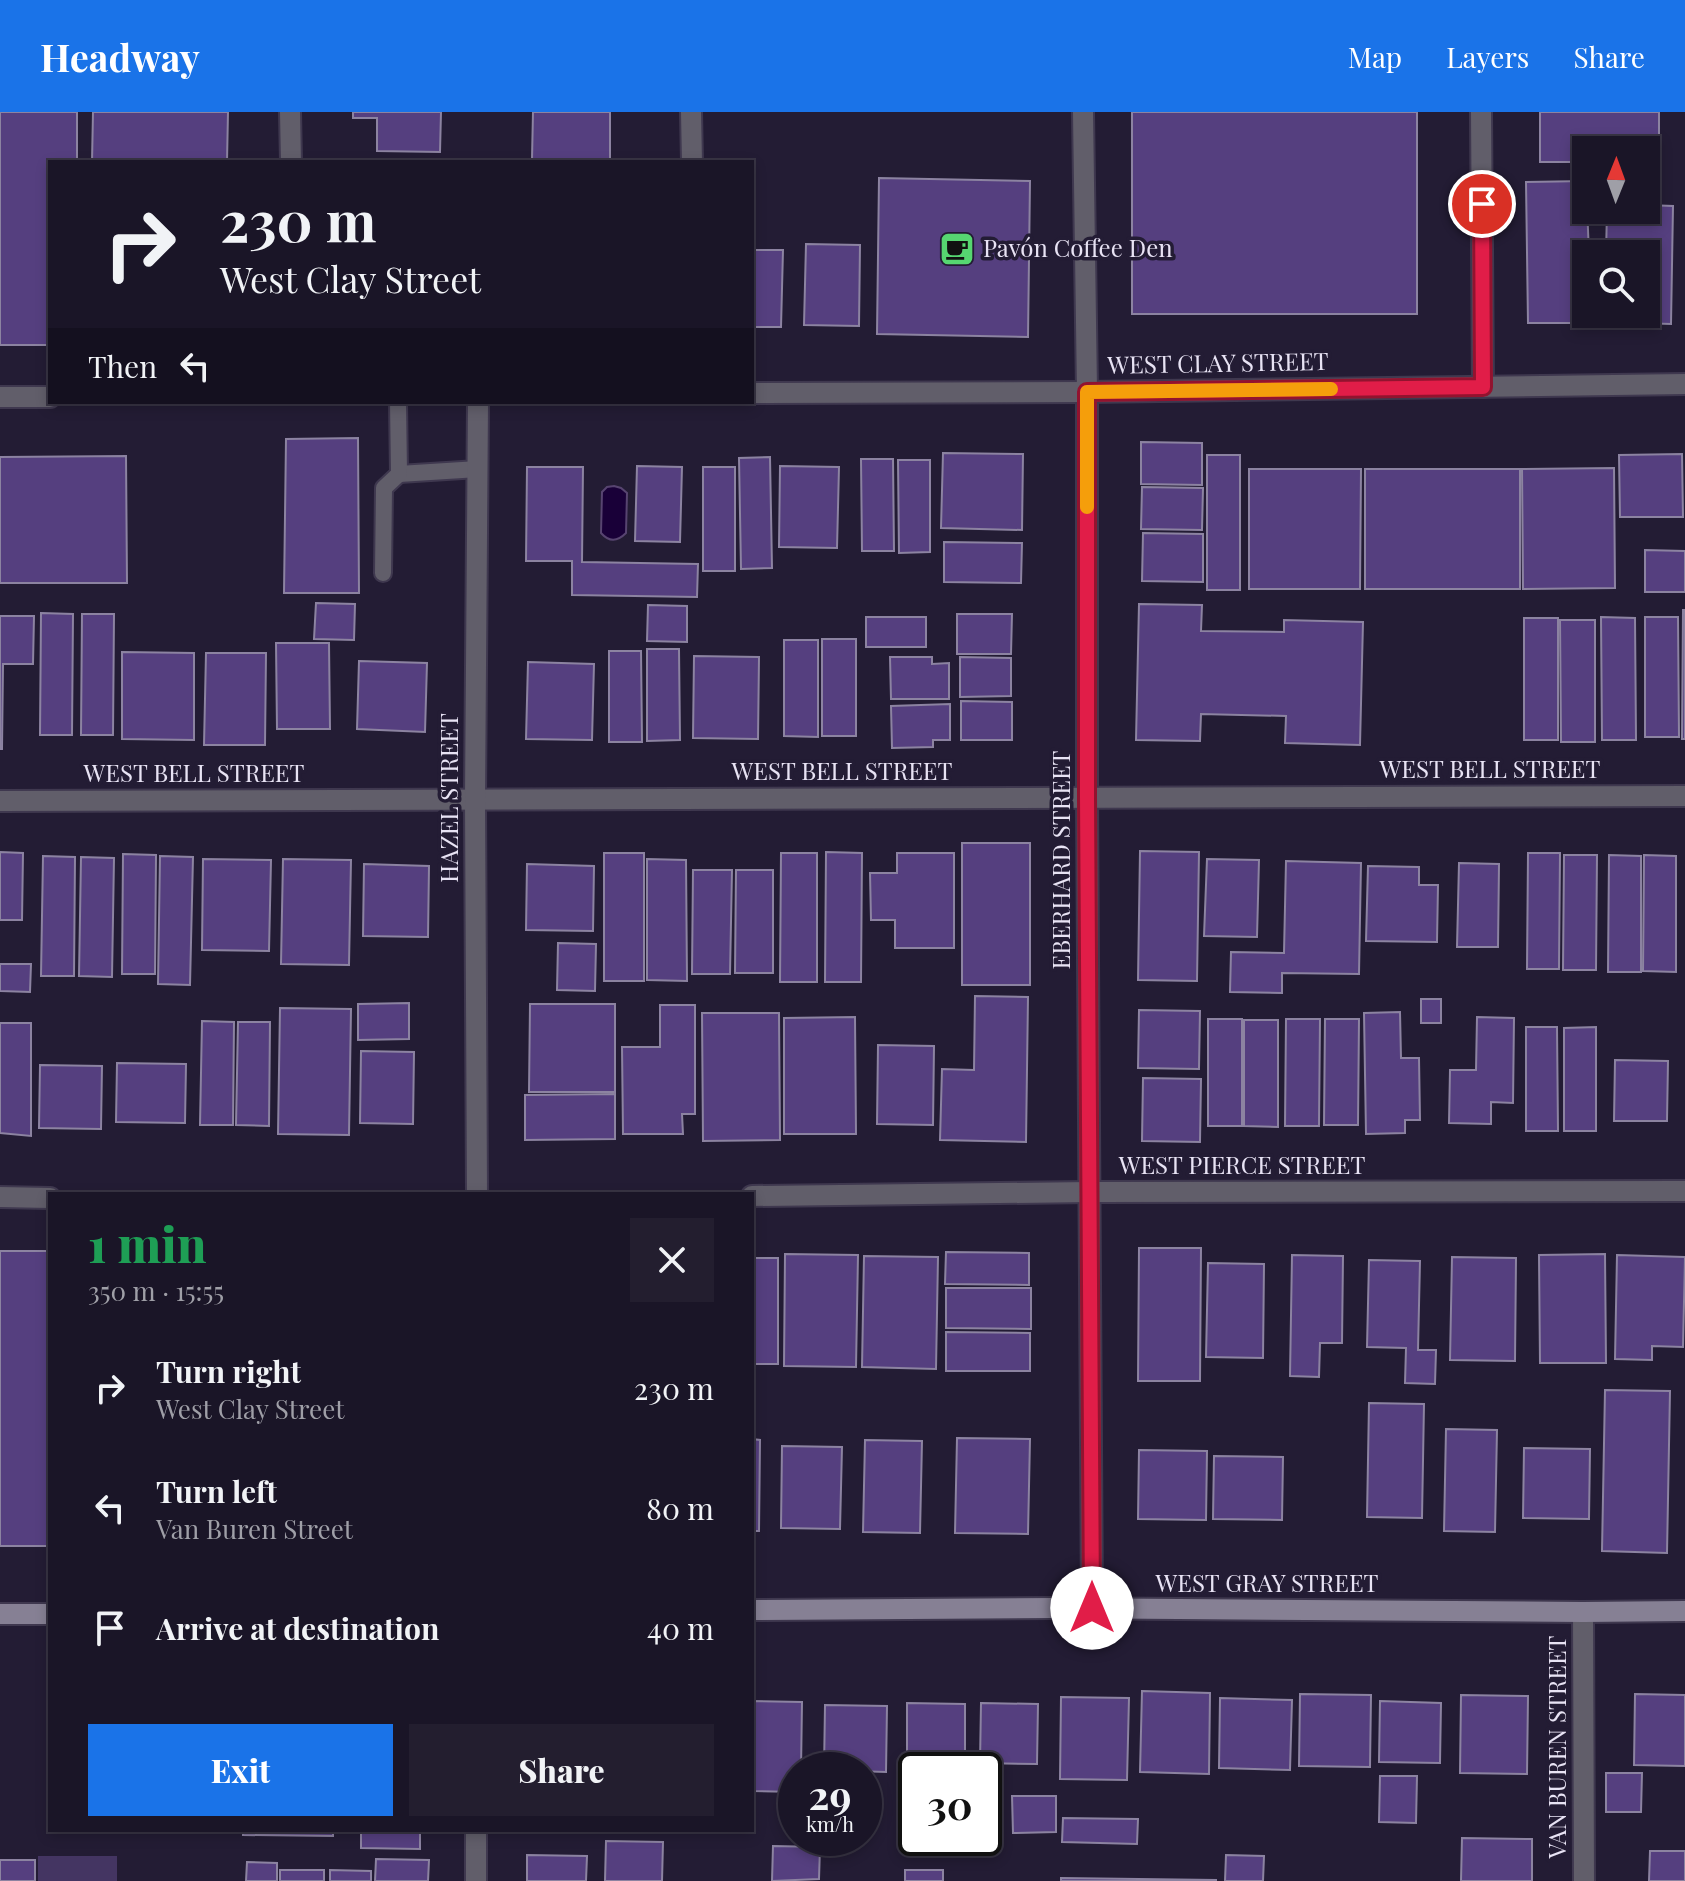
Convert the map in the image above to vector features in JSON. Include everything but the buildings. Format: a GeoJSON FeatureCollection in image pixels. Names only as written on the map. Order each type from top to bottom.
{"type":"FeatureCollection","features":[{"type":"Feature","properties":{"kind":"main road","name":"WEST GRAY STREET"},"geometry":{"type":"LineString","coordinates":[[754,1610],[1685,1611]]}},
{"type":"Feature","properties":{"kind":"main road"},"geometry":{"type":"LineString","coordinates":[[0,1614],[48,1614]]}},
{"type":"Feature","properties":{"kind":"street"},"geometry":{"type":"LineString","coordinates":[[290,112],[291,160]]}},
{"type":"Feature","properties":{"kind":"street"},"geometry":{"type":"LineString","coordinates":[[691,112],[692,160]]}},
{"type":"Feature","properties":{"kind":"street","name":"EBERHARD STREET"},"geometry":{"type":"LineString","coordinates":[[1083,112],[1092,1608]]}},
{"type":"Feature","properties":{"kind":"street"},"geometry":{"type":"LineString","coordinates":[[1481,112],[1483,387]]}},
{"type":"Feature","properties":{"kind":"street","name":"WEST CLAY STREET"},"geometry":{"type":"LineString","coordinates":[[754,393],[1685,384]]}},
{"type":"Feature","properties":{"kind":"street"},"geometry":{"type":"LineString","coordinates":[[0,397],[48,397]]}},
{"type":"Feature","properties":{"kind":"street","name":"HAZEL STREET"},"geometry":{"type":"LineString","coordinates":[[477,1192],[475,799],[478,404]]}},
{"type":"Feature","properties":{"kind":"street","name":"WEST BELL STREET"},"geometry":{"type":"LineString","coordinates":[[0,801],[1685,796]]}},
{"type":"Feature","properties":{"kind":"street","name":"WEST PIERCE STREET"},"geometry":{"type":"LineString","coordinates":[[754,1196],[1685,1191]]}},
{"type":"Feature","properties":{"kind":"street"},"geometry":{"type":"LineString","coordinates":[[0,1197],[48,1198]]}},
{"type":"Feature","properties":{"kind":"street","name":"VAN BUREN STREET"},"geometry":{"type":"LineString","coordinates":[[1583,1612],[1584,1881]]}},
{"type":"Feature","properties":{"kind":"street"},"geometry":{"type":"LineString","coordinates":[[476,1832],[476,1881]]}},
{"type":"Feature","properties":{"kind":"lane"},"geometry":{"type":"LineString","coordinates":[[398,404],[399,474]]}},
{"type":"Feature","properties":{"kind":"lane"},"geometry":{"type":"LineString","coordinates":[[383,573],[384,488],[399,474],[478,469]]}},
{"type":"Feature","properties":{"kind":"shaded area"},"geometry":{"type":"Polygon","coordinates":[[[614,486],[627,493],[626,533],[613,540],[601,533],[602,492],[614,486]]]}},
{"type":"Feature","properties":{"kind":"shaded area"},"geometry":{"type":"Polygon","coordinates":[[[38,1856],[117,1856],[117,1881],[38,1881],[38,1856]]]}},
{"type":"Feature","properties":{"kind":"slow traffic"},"geometry":{"type":"LineString","coordinates":[[1087,507],[1087,392],[1331,389]]}},
{"type":"Feature","properties":{"kind":"place","name":"Pavón Coffee Den"},"geometry":{"type":"Point","coordinates":[957,249]}},
{"type":"Feature","properties":{"kind":"route"},"geometry":{"type":"LineString","coordinates":[[1092,1608],[1087,392],[1483,387],[1482,204]]}}]}
